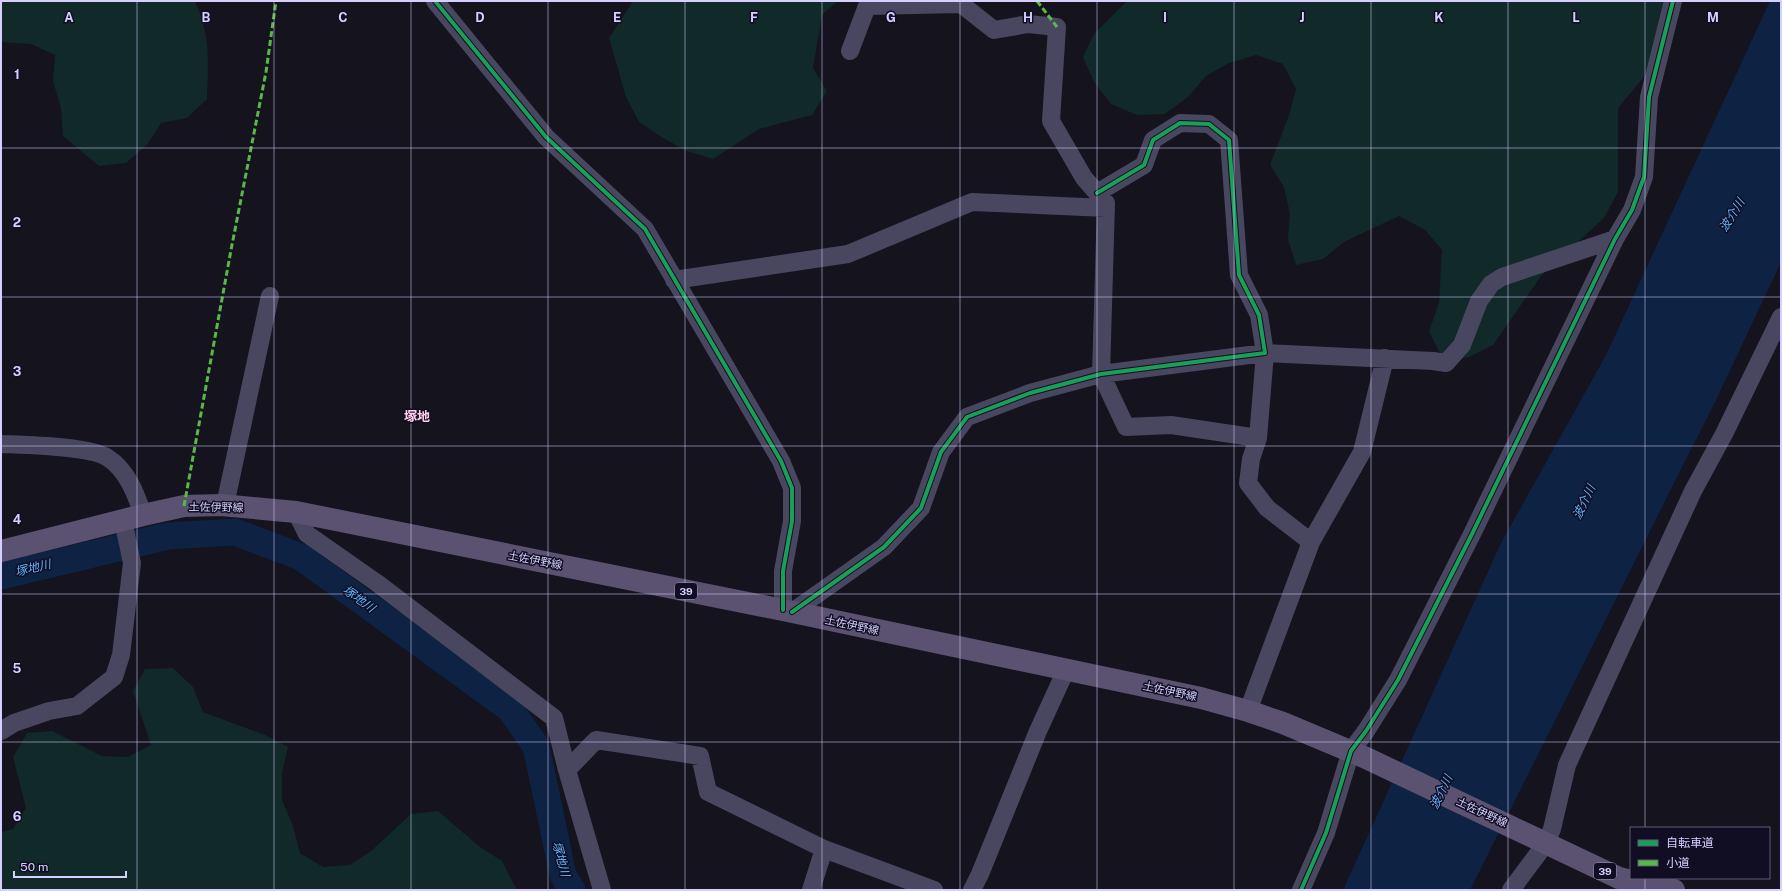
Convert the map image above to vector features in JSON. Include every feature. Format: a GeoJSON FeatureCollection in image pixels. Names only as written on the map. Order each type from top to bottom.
{"type":"FeatureCollection","features":[{"type":"Feature","properties":{"kind":"main road","name":"土佐伊野線"},"geometry":{"type":"LineString","coordinates":[[1,551],[184,506],[225,506],[296,512],[787,611],[1201,698],[1248,710],[1357,754],[1620,878],[1674,890]]}},
{"type":"Feature","properties":{"kind":"street"},"geometry":{"type":"LineString","coordinates":[[435,1],[546,137],[644,229],[781,461],[792,488],[792,521],[783,571],[787,611],[884,547],[921,508],[941,452],[967,417],[1030,393],[1101,374],[1265,353],[1385,358],[1446,363],[1462,345],[1479,300],[1491,284],[1502,277],[1615,239]]}},
{"type":"Feature","properties":{"kind":"street"},"geometry":{"type":"LineString","coordinates":[[1301,890],[1326,833],[1366,731],[1398,680],[1472,534],[1615,239],[1632,210],[1644,177],[1649,97],[1673,1]]}},
{"type":"Feature","properties":{"kind":"street"},"geometry":{"type":"LineString","coordinates":[[850,51],[867,6],[961,4],[994,30],[1028,24],[1057,27],[1051,122],[1084,178],[1102,200],[1101,374],[1126,427],[1171,425],[1258,438]]}},
{"type":"Feature","properties":{"kind":"street"},"geometry":{"type":"LineString","coordinates":[[674,280],[848,254],[972,202],[1102,200],[1144,165],[1153,140],[1180,123],[1210,124],[1229,140],[1240,275],[1259,315],[1265,353],[1258,438],[1251,459],[1248,483],[1267,508],[1311,542]]}},
{"type":"Feature","properties":{"kind":"street"},"geometry":{"type":"LineString","coordinates":[[225,506],[270,296]]}},
{"type":"Feature","properties":{"kind":"street"},"geometry":{"type":"LineString","coordinates":[[1511,890],[1552,829],[1567,765],[1690,497],[1724,434],[1781,317]]}},
{"type":"Feature","properties":{"kind":"street"},"geometry":{"type":"LineString","coordinates":[[1248,710],[1311,542],[1362,452],[1385,358]]}},
{"type":"Feature","properties":{"kind":"street"},"geometry":{"type":"LineString","coordinates":[[1,444],[83,450],[107,457],[124,472],[137,497],[133,518],[132,563],[121,655],[114,677],[77,706],[49,711],[14,723],[1,731]]}},
{"type":"Feature","properties":{"kind":"street"},"geometry":{"type":"LineString","coordinates":[[296,512],[307,534],[377,583],[554,718],[567,770],[602,890]]}},
{"type":"Feature","properties":{"kind":"street"},"geometry":{"type":"LineString","coordinates":[[972,890],[980,874],[1038,731],[1066,670]]}},
{"type":"Feature","properties":{"kind":"street"},"geometry":{"type":"LineString","coordinates":[[567,770],[596,740],[700,756],[708,792],[824,849],[934,890]]}},
{"type":"Feature","properties":{"kind":"street"},"geometry":{"type":"LineString","coordinates":[[811,890],[824,849]]}},
{"type":"Feature","properties":{"kind":"green space"},"geometry":{"type":"Polygon","coordinates":[[[1,1],[195,1],[204,26],[206,38],[208,61],[207,99],[187,118],[161,123],[147,145],[126,163],[99,166],[63,136],[61,108],[53,81],[55,55],[31,44],[1,42],[1,1]]]}},
{"type":"Feature","properties":{"kind":"green space"},"geometry":{"type":"Polygon","coordinates":[[[633,1],[838,1],[822,15],[813,68],[827,91],[812,115],[759,129],[713,159],[687,151],[663,138],[639,122],[626,97],[609,38],[633,1]]]}},
{"type":"Feature","properties":{"kind":"green space"},"geometry":{"type":"Polygon","coordinates":[[[1127,1],[1666,1],[1654,65],[1618,108],[1618,192],[1604,218],[1541,276],[1493,345],[1467,358],[1441,355],[1429,331],[1439,303],[1442,250],[1425,230],[1399,216],[1344,242],[1323,259],[1296,265],[1288,239],[1290,214],[1284,187],[1270,165],[1289,115],[1296,89],[1283,64],[1256,55],[1229,63],[1206,76],[1188,97],[1165,114],[1137,115],[1111,104],[1094,82],[1083,57],[1094,34],[1127,1]]]}},
{"type":"Feature","properties":{"kind":"green space"},"geometry":{"type":"Polygon","coordinates":[[[173,668],[193,687],[203,712],[265,735],[288,747],[282,773],[282,800],[293,826],[300,853],[323,867],[350,865],[371,851],[411,814],[438,811],[480,847],[502,861],[517,890],[1,890],[1,832],[13,829],[26,808],[13,757],[27,733],[52,731],[102,756],[128,757],[151,745],[133,691],[145,669],[173,668]]]}},
{"type":"Feature","properties":{"kind":"water","name":"波介川"},"geometry":{"type":"Polygon","coordinates":[[[1770,1],[1781,1],[1781,262],[1718,396],[1470,890],[1343,890],[1501,543],[1606,355],[1770,1]]]}},
{"type":"Feature","properties":{"kind":"waterway","name":"塚地川"},"geometry":{"type":"LineString","coordinates":[[1,576],[168,536],[235,532],[301,557],[510,709],[536,746],[563,875],[572,890]]}},
{"type":"Feature","properties":{"kind":"marked path"},"geometry":{"type":"LineString","coordinates":[[184,506],[231,250],[266,72],[276,1]]}},
{"type":"Feature","properties":{"kind":"marked path"},"geometry":{"type":"LineString","coordinates":[[1037,1],[1057,27]]}},
{"type":"Feature","properties":{"kind":"cycle path"},"geometry":{"type":"LineString","coordinates":[[435,1],[546,137],[645,229],[781,461],[792,488],[792,521],[783,571],[783,610]]}},
{"type":"Feature","properties":{"kind":"cycle path"},"geometry":{"type":"LineString","coordinates":[[1301,890],[1326,833],[1351,751],[1366,731],[1398,680],[1472,534],[1615,239],[1632,210],[1644,177],[1649,97],[1673,1]]}},
{"type":"Feature","properties":{"kind":"cycle path"},"geometry":{"type":"LineString","coordinates":[[792,612],[884,547],[921,508],[941,452],[967,417],[1030,393],[1101,374],[1265,353],[1259,315],[1239,275],[1229,140],[1209,124],[1180,123],[1153,140],[1144,165],[1097,193]]}},
{"type":"Feature","properties":{"kind":"district","name":"塚地"},"geometry":{"type":"Point","coordinates":[417,416]}}]}
